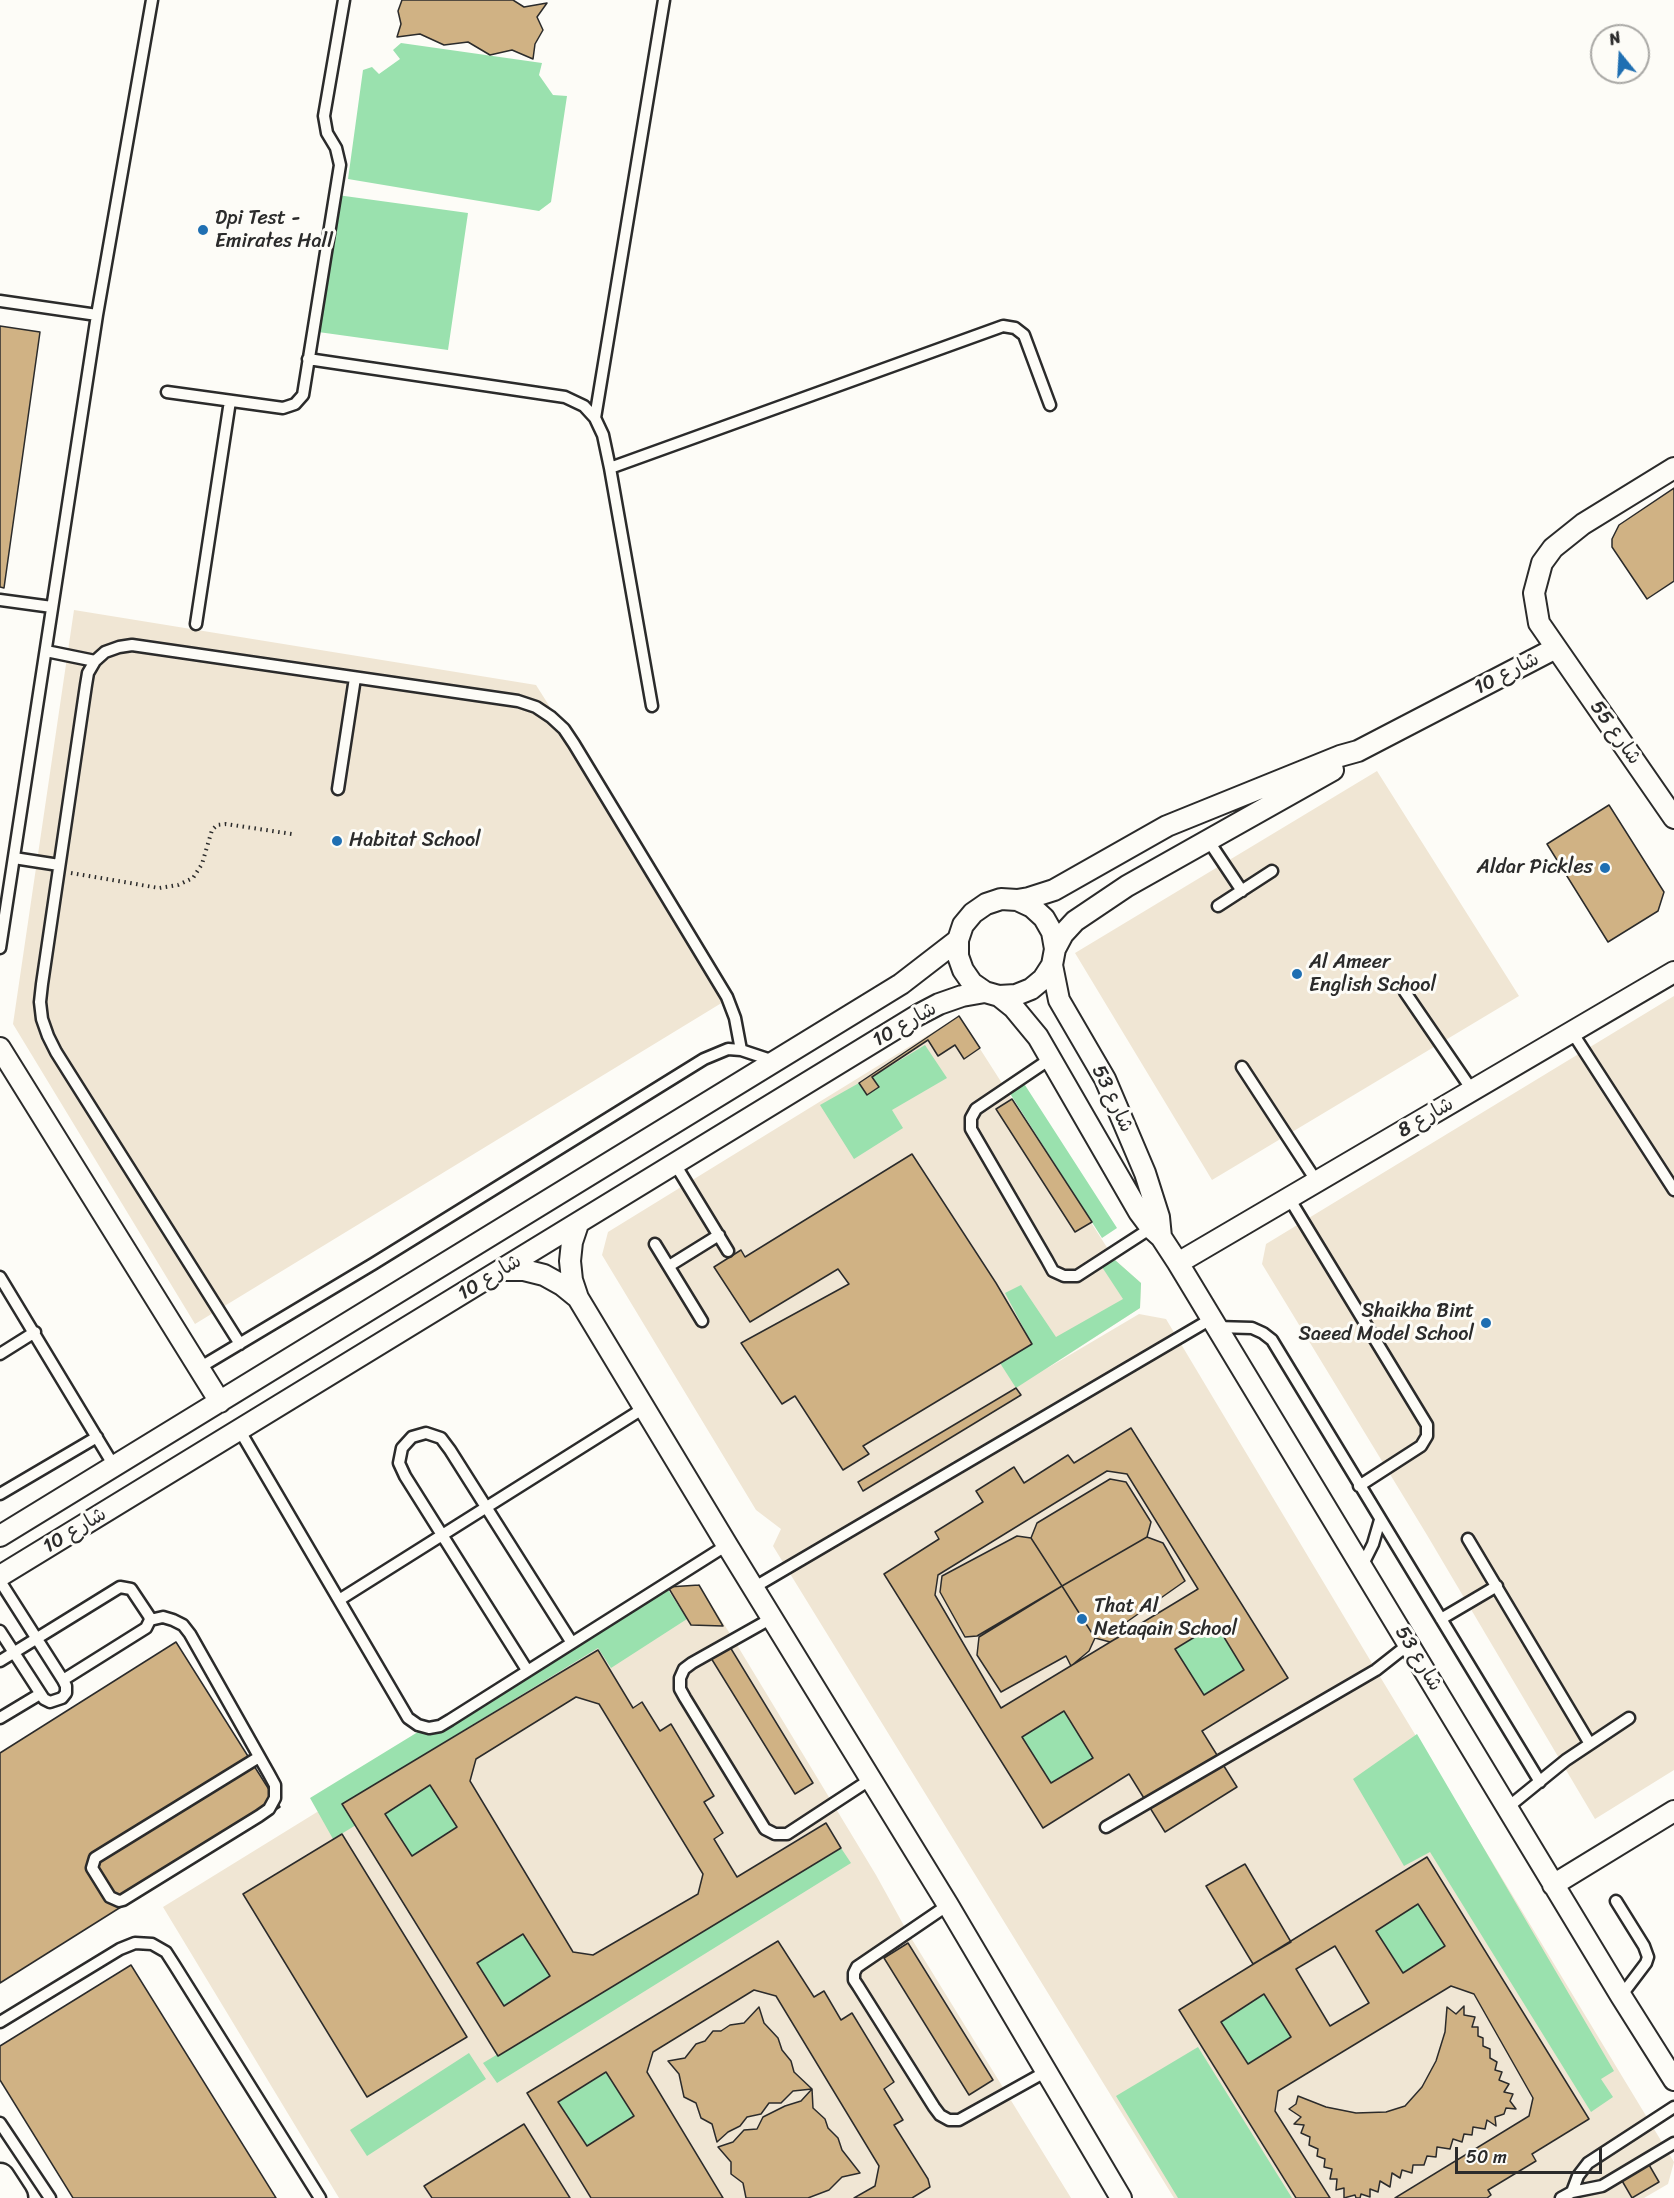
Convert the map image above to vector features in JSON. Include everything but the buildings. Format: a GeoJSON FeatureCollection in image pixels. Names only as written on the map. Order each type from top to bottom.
{"type":"FeatureCollection","features":[{"type":"Feature","properties":{"kind":"main road"},"geometry":{"type":"LineString","coordinates":[[0,2178],[13,2198]]}},
{"type":"Feature","properties":{"kind":"street","name":"شارع 10"},"geometry":{"type":"LineString","coordinates":[[1017,900],[1042,895],[1060,887],[1147,837],[1340,756],[1358,751],[1556,648],[1539,623],[1534,593],[1542,563],[1553,548],[1567,536],[1674,468]]}},
{"type":"Feature","properties":{"kind":"street","name":"شارع 55"},"geometry":{"type":"LineString","coordinates":[[1556,648],[1674,818]]}},
{"type":"Feature","properties":{"kind":"street","name":"شارع 10"},"geometry":{"type":"LineString","coordinates":[[1053,957],[1063,934],[1075,921],[1127,886],[1338,768],[1358,751]]}},
{"type":"Feature","properties":{"kind":"street"},"geometry":{"type":"LineString","coordinates":[[1203,813],[1210,815],[1215,821],[1217,829],[1211,838]]}},
{"type":"Feature","properties":{"kind":"street"},"geometry":{"type":"LineString","coordinates":[[1001,899],[1017,900],[1032,906],[1044,918],[1052,932],[1053,957],[1043,979],[1031,989],[1016,995],[992,994],[972,983],[963,970],[958,956],[958,940],[963,925],[973,913],[986,904],[1001,899]]}},
{"type":"Feature","properties":{"kind":"street","name":"شارع 10"},"geometry":{"type":"LineString","coordinates":[[0,1536],[901,984],[958,940]]}},
{"type":"Feature","properties":{"kind":"street","name":"شارع 53"},"geometry":{"type":"LineString","coordinates":[[1053,957],[1059,1000],[1105,1079],[1142,1165],[1159,1217],[1156,1233]]}},
{"type":"Feature","properties":{"kind":"street","name":"شارع 8"},"geometry":{"type":"LineString","coordinates":[[1178,1263],[1674,972]]}},
{"type":"Feature","properties":{"kind":"street","name":"شارع 10"},"geometry":{"type":"LineString","coordinates":[[0,1579],[918,1015],[950,1000],[992,994]]}},
{"type":"Feature","properties":{"kind":"street","name":"شارع 53"},"geometry":{"type":"LineString","coordinates":[[992,994],[1027,1022],[1139,1212],[1178,1263],[1620,1996],[1673,2075]]}},
{"type":"Feature","properties":{"kind":"street"},"geometry":{"type":"LineString","coordinates":[[0,1048],[220,1402]]}},
{"type":"Feature","properties":{"kind":"street"},"geometry":{"type":"LineString","coordinates":[[578,1224],[572,1242],[570,1261],[572,1280],[578,1298],[948,1905],[1047,2071],[1114,2195]]}},
{"type":"Feature","properties":{"kind":"street"},"geometry":{"type":"LineString","coordinates":[[504,1270],[524,1270],[544,1275],[562,1285],[578,1298]]}},
{"type":"Feature","properties":{"kind":"street"},"geometry":{"type":"LineString","coordinates":[[1553,1885],[1674,1811]]}},
{"type":"Feature","properties":{"kind":"lane"},"geometry":{"type":"LineString","coordinates":[[0,948],[97,315],[152,0]]}},
{"type":"Feature","properties":{"kind":"lane"},"geometry":{"type":"LineString","coordinates":[[167,392],[283,408],[295,404],[303,395],[339,165],[336,148],[327,133],[324,116],[344,0]]}},
{"type":"Feature","properties":{"kind":"lane"},"geometry":{"type":"LineString","coordinates":[[595,418],[664,0]]}},
{"type":"Feature","properties":{"kind":"lane"},"geometry":{"type":"LineString","coordinates":[[0,301],[97,315]]}},
{"type":"Feature","properties":{"kind":"lane"},"geometry":{"type":"LineString","coordinates":[[610,468],[1004,326],[1015,328],[1024,335],[1050,405]]}},
{"type":"Feature","properties":{"kind":"lane"},"geometry":{"type":"LineString","coordinates":[[308,359],[565,397],[584,406],[595,418],[603,435],[652,706]]}},
{"type":"Feature","properties":{"kind":"lane"},"geometry":{"type":"LineString","coordinates":[[196,624],[230,401]]}},
{"type":"Feature","properties":{"kind":"lane"},"geometry":{"type":"LineString","coordinates":[[0,600],[52,607]]}},
{"type":"Feature","properties":{"kind":"lane"},"geometry":{"type":"LineString","coordinates":[[240,1344],[48,1036],[42,1019],[40,1002],[88,673],[95,661],[105,652],[119,646],[132,645],[518,701],[536,707],[564,729],[574,744],[727,997],[735,1018],[741,1050]]}},
{"type":"Feature","properties":{"kind":"lane"},"geometry":{"type":"LineString","coordinates":[[46,651],[95,661]]}},
{"type":"Feature","properties":{"kind":"lane"},"geometry":{"type":"LineString","coordinates":[[338,789],[355,678]]}},
{"type":"Feature","properties":{"kind":"lane"},"geometry":{"type":"LineString","coordinates":[[1211,838],[1242,891]]}},
{"type":"Feature","properties":{"kind":"lane"},"geometry":{"type":"LineString","coordinates":[[14,858],[59,868]]}},
{"type":"Feature","properties":{"kind":"lane"},"geometry":{"type":"LineString","coordinates":[[1218,906],[1272,871]]}},
{"type":"Feature","properties":{"kind":"lane"},"geometry":{"type":"LineString","coordinates":[[1405,992],[1472,1090]]}},
{"type":"Feature","properties":{"kind":"lane"},"geometry":{"type":"LineString","coordinates":[[1572,1032],[1674,1190]]}},
{"type":"Feature","properties":{"kind":"lane"},"geometry":{"type":"LineString","coordinates":[[199,1368],[393,1252],[704,1059],[728,1049],[741,1050],[775,1061]]}},
{"type":"Feature","properties":{"kind":"lane"},"geometry":{"type":"LineString","coordinates":[[1050,1059],[976,1109],[971,1118],[971,1129],[1053,1271],[1064,1276],[1077,1276],[1156,1233]]}},
{"type":"Feature","properties":{"kind":"lane"},"geometry":{"type":"LineString","coordinates":[[1242,1067],[1317,1182]]}},
{"type":"Feature","properties":{"kind":"lane"},"geometry":{"type":"LineString","coordinates":[[675,1164],[728,1251]]}},
{"type":"Feature","properties":{"kind":"lane"},"geometry":{"type":"LineString","coordinates":[[1289,1198],[1427,1425],[1427,1436],[1421,1446],[1359,1486]]}},
{"type":"Feature","properties":{"kind":"lane"},"geometry":{"type":"LineString","coordinates":[[669,1266],[718,1235]]}},
{"type":"Feature","properties":{"kind":"lane"},"geometry":{"type":"LineString","coordinates":[[655,1244],[702,1321]]}},
{"type":"Feature","properties":{"kind":"lane"},"geometry":{"type":"LineString","coordinates":[[0,1278],[35,1332],[114,1466]]}},
{"type":"Feature","properties":{"kind":"lane"},"geometry":{"type":"LineString","coordinates":[[753,1588],[1213,1323],[1252,1328],[1272,1340],[1540,1782]]}},
{"type":"Feature","properties":{"kind":"lane"},"geometry":{"type":"LineString","coordinates":[[0,1354],[35,1332]]}},
{"type":"Feature","properties":{"kind":"lane"},"geometry":{"type":"LineString","coordinates":[[339,1600],[644,1408]]}},
{"type":"Feature","properties":{"kind":"lane"},"geometry":{"type":"LineString","coordinates":[[240,1431],[408,1718],[417,1725],[429,1728],[440,1726],[727,1545]]}},
{"type":"Feature","properties":{"kind":"lane"},"geometry":{"type":"LineString","coordinates":[[527,1670],[399,1463],[402,1448],[412,1437],[426,1433],[441,1438],[572,1643]]}},
{"type":"Feature","properties":{"kind":"lane"},"geometry":{"type":"LineString","coordinates":[[0,1494],[97,1437]]}},
{"type":"Feature","properties":{"kind":"lane"},"geometry":{"type":"LineString","coordinates":[[1362,1566],[1380,1520]]}},
{"type":"Feature","properties":{"kind":"lane"},"geometry":{"type":"LineString","coordinates":[[1468,1539],[1590,1744]]}},
{"type":"Feature","properties":{"kind":"lane"},"geometry":{"type":"LineString","coordinates":[[0,1579],[63,1680],[66,1693],[62,1698],[50,1702],[40,1694],[0,1631]]}},
{"type":"Feature","properties":{"kind":"lane"},"geometry":{"type":"LineString","coordinates":[[1441,1619],[1497,1586]]}},
{"type":"Feature","properties":{"kind":"lane"},"geometry":{"type":"LineString","coordinates":[[0,1661],[120,1587],[131,1588],[147,1611],[150,1620],[146,1628],[63,1680]]}},
{"type":"Feature","properties":{"kind":"lane"},"geometry":{"type":"LineString","coordinates":[[150,1620],[163,1617],[183,1625],[260,1757],[275,1785],[275,1798],[269,1809],[123,1900],[114,1900],[110,1897],[92,1868],[95,1858],[260,1757]]}},
{"type":"Feature","properties":{"kind":"lane"},"geometry":{"type":"LineString","coordinates":[[772,1618],[692,1663],[684,1669],[680,1678],[680,1689],[685,1698],[765,1829],[775,1834],[787,1834],[871,1779]]}},
{"type":"Feature","properties":{"kind":"lane"},"geometry":{"type":"LineString","coordinates":[[1106,1827],[1376,1670],[1409,1644]]}},
{"type":"Feature","properties":{"kind":"lane"},"geometry":{"type":"LineString","coordinates":[[0,1718],[40,1694]]}},
{"type":"Feature","properties":{"kind":"lane"},"geometry":{"type":"LineString","coordinates":[[1507,1808],[1566,1760],[1629,1719]]}},
{"type":"Feature","properties":{"kind":"lane"},"geometry":{"type":"LineString","coordinates":[[1616,1901],[1644,1946],[1648,1957],[1646,1963],[1620,1996]]}},
{"type":"Feature","properties":{"kind":"lane"},"geometry":{"type":"LineString","coordinates":[[948,1905],[857,1967],[854,1980],[934,2107],[940,2115],[949,2120],[959,2120],[1047,2071]]}},
{"type":"Feature","properties":{"kind":"lane"},"geometry":{"type":"LineString","coordinates":[[0,2022],[120,1949],[135,1943],[152,1944],[166,1952],[320,2198]]}},
{"type":"Feature","properties":{"kind":"lane"},"geometry":{"type":"LineString","coordinates":[[1572,2192],[1578,2176],[1588,2163],[1674,2107]]}},
{"type":"Feature","properties":{"kind":"lane"},"geometry":{"type":"LineString","coordinates":[[0,2123],[50,2198]]}},
{"type":"Feature","properties":{"kind":"lane"},"geometry":{"type":"LineString","coordinates":[[1562,2198],[1572,2192],[1602,2186],[1674,2143]]}},
{"type":"Feature","properties":{"kind":"path"},"geometry":{"type":"LineString","coordinates":[[59,868],[159,888],[178,885],[192,878],[202,864],[212,830],[217,825],[226,824],[292,834]]}},
{"type":"Feature","properties":{"kind":"shaded area","name":"Habitat School"},"geometry":{"type":"Polygon","coordinates":[[[74,610],[536,685],[733,996],[195,1324],[13,1024],[74,610]]]}},
{"type":"Feature","properties":{"kind":"shaded area","name":"Al Ameer English School"},"geometry":{"type":"Polygon","coordinates":[[[1377,771],[1519,996],[1212,1180],[1075,953],[1377,771]]]}},
{"type":"Feature","properties":{"kind":"shaded area","name":"Shaikha Bint Saeed Model School"},"geometry":{"type":"Polygon","coordinates":[[[1674,996],[1674,1770],[1595,1819],[1427,1535],[1262,1264],[1266,1244],[1674,996]]]}},
{"type":"Feature","properties":{"kind":"shaded area"},"geometry":{"type":"Polygon","coordinates":[[[959,1016],[1115,1260],[1141,1283],[1140,1308],[1046,1369],[1139,1314],[1166,1319],[1674,2162],[1668,2184],[1644,2198],[1174,2198],[773,1546],[781,1529],[756,1510],[602,1255],[608,1232],[959,1016]]]}},
{"type":"Feature","properties":{"kind":"shaded area"},"geometry":{"type":"Polygon","coordinates":[[[699,1585],[876,1875],[908,1933],[1071,2198],[339,2198],[163,1907],[674,1592],[699,1585]]]}},
{"type":"Feature","properties":{"kind":"green space"},"geometry":{"type":"Polygon","coordinates":[[[401,43],[542,63],[539,75],[553,95],[567,96],[551,202],[539,211],[348,179],[363,70],[372,67],[379,74],[400,59],[393,50],[401,43]]]}},
{"type":"Feature","properties":{"kind":"green space"},"geometry":{"type":"Polygon","coordinates":[[[330,194],[468,213],[448,350],[311,331],[330,194]]]}},
{"type":"Feature","properties":{"kind":"green space"},"geometry":{"type":"Polygon","coordinates":[[[925,1045],[947,1078],[892,1110],[903,1128],[854,1159],[820,1105],[859,1083],[867,1095],[879,1087],[872,1077],[925,1045]]]}},
{"type":"Feature","properties":{"kind":"green space"},"geometry":{"type":"Polygon","coordinates":[[[1023,1082],[1117,1228],[1102,1238],[1009,1092],[1023,1082]]]}},
{"type":"Feature","properties":{"kind":"green space"},"geometry":{"type":"Polygon","coordinates":[[[1115,1260],[1141,1283],[1140,1308],[1016,1388],[1000,1363],[1032,1344],[1005,1293],[1021,1285],[1056,1337],[1123,1299],[1102,1267],[1115,1260]]]}},
{"type":"Feature","properties":{"kind":"green space"},"geometry":{"type":"Polygon","coordinates":[[[663,1582],[687,1619],[611,1668],[598,1648],[343,1804],[356,1825],[333,1839],[310,1798],[663,1582]]]}},
{"type":"Feature","properties":{"kind":"green space"},"geometry":{"type":"Polygon","coordinates":[[[1216,1624],[1244,1670],[1204,1695],[1175,1649],[1216,1624]]]}},
{"type":"Feature","properties":{"kind":"green space"},"geometry":{"type":"Polygon","coordinates":[[[1064,1711],[1093,1758],[1051,1783],[1022,1737],[1064,1711]]]}},
{"type":"Feature","properties":{"kind":"green space"},"geometry":{"type":"Polygon","coordinates":[[[1417,1734],[1614,2071],[1601,2079],[1613,2097],[1591,2112],[1430,1852],[1404,1866],[1353,1779],[1417,1734]]]}},
{"type":"Feature","properties":{"kind":"green space"},"geometry":{"type":"Polygon","coordinates":[[[430,1785],[457,1827],[412,1856],[385,1814],[430,1785]]]}},
{"type":"Feature","properties":{"kind":"green space"},"geometry":{"type":"Polygon","coordinates":[[[841,1848],[851,1863],[497,2083],[483,2063],[841,1848]]]}},
{"type":"Feature","properties":{"kind":"green space"},"geometry":{"type":"Polygon","coordinates":[[[1418,1904],[1445,1946],[1403,1973],[1376,1931],[1418,1904]]]}},
{"type":"Feature","properties":{"kind":"green space"},"geometry":{"type":"Polygon","coordinates":[[[523,1934],[550,1976],[504,2006],[477,1963],[523,1934]]]}},
{"type":"Feature","properties":{"kind":"green space"},"geometry":{"type":"Polygon","coordinates":[[[1264,1994],[1291,2037],[1248,2064],[1221,2022],[1264,1994]]]}},
{"type":"Feature","properties":{"kind":"green space"},"geometry":{"type":"Polygon","coordinates":[[[1198,2047],[1292,2198],[1178,2198],[1116,2096],[1198,2047]]]}},
{"type":"Feature","properties":{"kind":"green space"},"geometry":{"type":"Polygon","coordinates":[[[469,2053],[486,2079],[367,2156],[350,2130],[469,2053]]]}},
{"type":"Feature","properties":{"kind":"green space"},"geometry":{"type":"Polygon","coordinates":[[[606,2072],[634,2116],[587,2146],[558,2102],[606,2072]]]}},
{"type":"Feature","properties":{"kind":"place","name":"Dpi Test - Emirates Hall"},"geometry":{"type":"Point","coordinates":[203,230]}},
{"type":"Feature","properties":{"kind":"place","name":"Habitat School"},"geometry":{"type":"Point","coordinates":[337,841]}},
{"type":"Feature","properties":{"kind":"place","name":"Aldar Pickles"},"geometry":{"type":"Point","coordinates":[1605,868]}},
{"type":"Feature","properties":{"kind":"place","name":"Al Ameer English School"},"geometry":{"type":"Point","coordinates":[1297,974]}},
{"type":"Feature","properties":{"kind":"place","name":"Shaikha Bint Saeed Model School"},"geometry":{"type":"Point","coordinates":[1486,1323]}},
{"type":"Feature","properties":{"kind":"place","name":"That Al Netaqain School"},"geometry":{"type":"Point","coordinates":[1082,1619]}}]}
